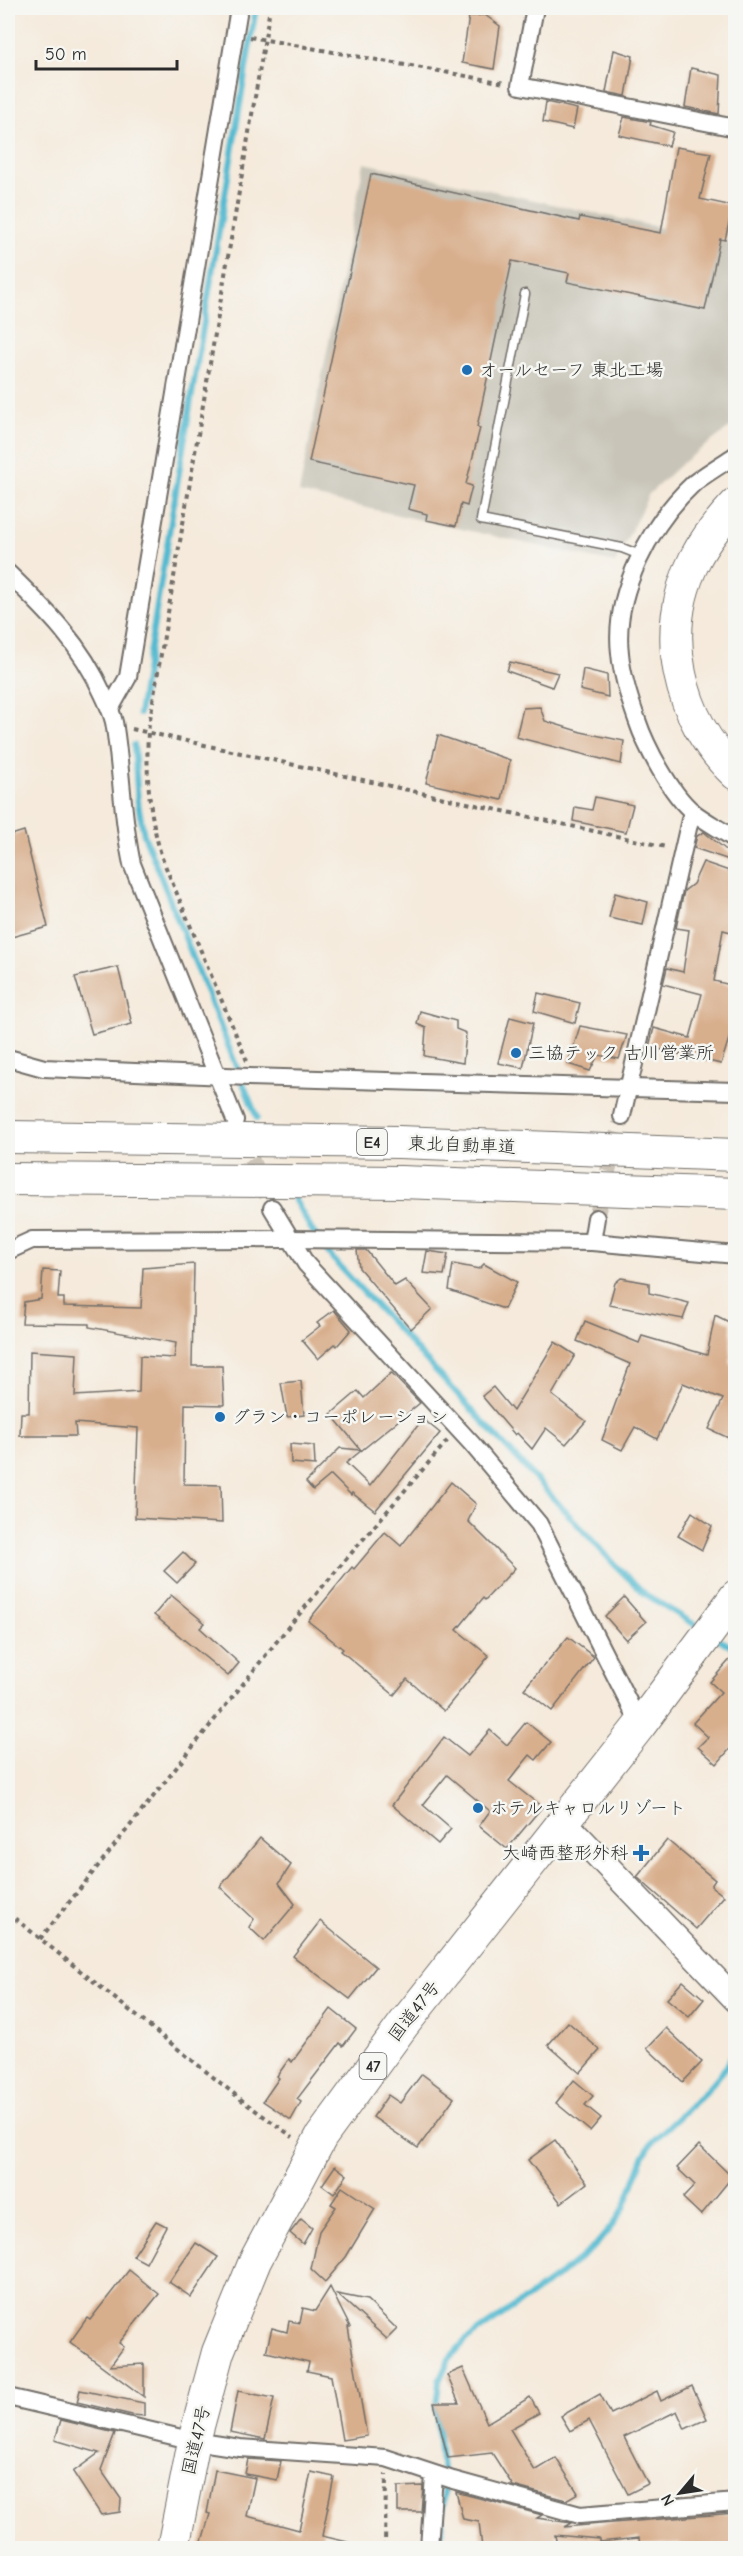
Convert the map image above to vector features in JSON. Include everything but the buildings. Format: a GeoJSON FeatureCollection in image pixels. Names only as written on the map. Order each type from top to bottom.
{"type":"FeatureCollection","features":[{"type":"Feature","properties":{"kind":"highway"},"geometry":{"type":"LineString","coordinates":[[735,504],[715,528],[694,560],[682,590],[676,624],[676,644],[682,686],[693,716],[708,742],[735,774]]}},
{"type":"Feature","properties":{"kind":"highway"},"geometry":{"type":"LineString","coordinates":[[735,534],[716,560],[705,586],[697,621],[696,657],[704,691],[717,718],[735,745]]}},
{"type":"Feature","properties":{"kind":"highway","name":"東北自動車道"},"geometry":{"type":"LineString","coordinates":[[8,1137],[399,1142],[735,1155]]}},
{"type":"Feature","properties":{"kind":"highway","name":"E4"},"geometry":{"type":"LineString","coordinates":[[8,1179],[401,1182],[735,1194]]}},
{"type":"Feature","properties":{"kind":"highway","name":"国道47号"},"geometry":{"type":"LineString","coordinates":[[173,2548],[194,2441],[218,2352],[255,2261],[321,2137],[403,2025],[640,1725],[731,1602]]}},
{"type":"Feature","properties":{"kind":"street"},"geometry":{"type":"LineString","coordinates":[[110,709],[128,677],[239,8]]}},
{"type":"Feature","properties":{"kind":"street"},"geometry":{"type":"LineString","coordinates":[[535,8],[520,86],[735,128]]}},
{"type":"Feature","properties":{"kind":"street"},"geometry":{"type":"LineString","coordinates":[[735,455],[694,484],[664,518],[640,555],[622,603],[619,652],[627,690],[642,736],[666,778],[692,811],[735,840]]}},
{"type":"Feature","properties":{"kind":"street"},"geometry":{"type":"LineString","coordinates":[[8,573],[56,620],[91,667],[110,709],[115,726],[124,827],[132,864],[238,1076],[235,1120]]}},
{"type":"Feature","properties":{"kind":"street"},"geometry":{"type":"LineString","coordinates":[[622,1116],[692,811]]}},
{"type":"Feature","properties":{"kind":"street"},"geometry":{"type":"LineString","coordinates":[[8,1058],[44,1068],[735,1091]]}},
{"type":"Feature","properties":{"kind":"street"},"geometry":{"type":"LineString","coordinates":[[272,1208],[306,1264],[458,1428],[540,1524],[640,1725]]}},
{"type":"Feature","properties":{"kind":"street"},"geometry":{"type":"LineString","coordinates":[[592,1242],[596,1218]]}},
{"type":"Feature","properties":{"kind":"street"},"geometry":{"type":"LineString","coordinates":[[8,1251],[32,1240],[289,1239],[592,1242],[735,1255]]}},
{"type":"Feature","properties":{"kind":"street"},"geometry":{"type":"LineString","coordinates":[[564,1821],[735,2000]]}},
{"type":"Feature","properties":{"kind":"street"},"geometry":{"type":"LineString","coordinates":[[8,2397],[194,2441],[240,2448],[386,2458],[442,2477],[580,2515],[735,2502]]}},
{"type":"Feature","properties":{"kind":"street"},"geometry":{"type":"LineString","coordinates":[[429,2548],[442,2477]]}},
{"type":"Feature","properties":{"kind":"lane"},"geometry":{"type":"LineString","coordinates":[[525,294],[481,520],[622,548],[640,555]]}},
{"type":"Feature","properties":{"kind":"path"},"geometry":{"type":"LineString","coordinates":[[238,1076],[152,825],[146,774],[147,731],[270,8]]}},
{"type":"Feature","properties":{"kind":"path"},"geometry":{"type":"LineString","coordinates":[[257,38],[520,86]]}},
{"type":"Feature","properties":{"kind":"path"},"geometry":{"type":"LineString","coordinates":[[115,726],[147,731],[684,852]]}},
{"type":"Feature","properties":{"kind":"path"},"geometry":{"type":"LineString","coordinates":[[40,1939],[289,1626],[458,1428]]}},
{"type":"Feature","properties":{"kind":"path"},"geometry":{"type":"LineString","coordinates":[[8,1913],[248,2105],[313,2151]]}},
{"type":"Feature","properties":{"kind":"path"},"geometry":{"type":"LineString","coordinates":[[385,2548],[386,2458]]}},
{"type":"Feature","properties":{"kind":"shaded area"},"geometry":{"type":"Polygon","coordinates":[[[364,163],[735,244],[735,424],[682,463],[649,494],[615,563],[299,493],[364,163]]]}},
{"type":"Feature","properties":{"kind":"waterway"},"geometry":{"type":"LineString","coordinates":[[139,714],[256,8]]}},
{"type":"Feature","properties":{"kind":"waterway"},"geometry":{"type":"LineString","coordinates":[[134,745],[138,803],[144,835],[257,1118]]}},
{"type":"Feature","properties":{"kind":"waterway"},"geometry":{"type":"LineString","coordinates":[[292,1195],[311,1229],[333,1259],[614,1564],[645,1594],[702,1629]]}},
{"type":"Feature","properties":{"kind":"waterway"},"geometry":{"type":"LineString","coordinates":[[716,1637],[736,1650]]}},
{"type":"Feature","properties":{"kind":"waterway"},"geometry":{"type":"LineString","coordinates":[[440,2548],[444,2494],[436,2407],[439,2381],[449,2359],[466,2340],[561,2274],[596,2245],[624,2208],[644,2155],[653,2141],[705,2092],[736,2051]]}},
{"type":"Feature","properties":{"kind":"tunnel"},"geometry":{"type":"LineString","coordinates":[[596,1218],[622,1116]]}},
{"type":"Feature","properties":{"kind":"tunnel"},"geometry":{"type":"LineString","coordinates":[[242,1137],[272,1208]]}},
{"type":"Feature","properties":{"kind":"place","name":"オールセーフ 東北工場"},"geometry":{"type":"Point","coordinates":[467,370]}},
{"type":"Feature","properties":{"kind":"place","name":"三協テック 古川営業所"},"geometry":{"type":"Point","coordinates":[516,1053]}},
{"type":"Feature","properties":{"kind":"place","name":"グラン・コーポレーション"},"geometry":{"type":"Point","coordinates":[220,1417]}},
{"type":"Feature","properties":{"kind":"place","name":"ホテルキャロルリゾート"},"geometry":{"type":"Point","coordinates":[478,1808]}},
{"type":"Feature","properties":{"kind":"place","name":"大崎西整形外科"},"geometry":{"type":"Point","coordinates":[641,1853]}}]}
